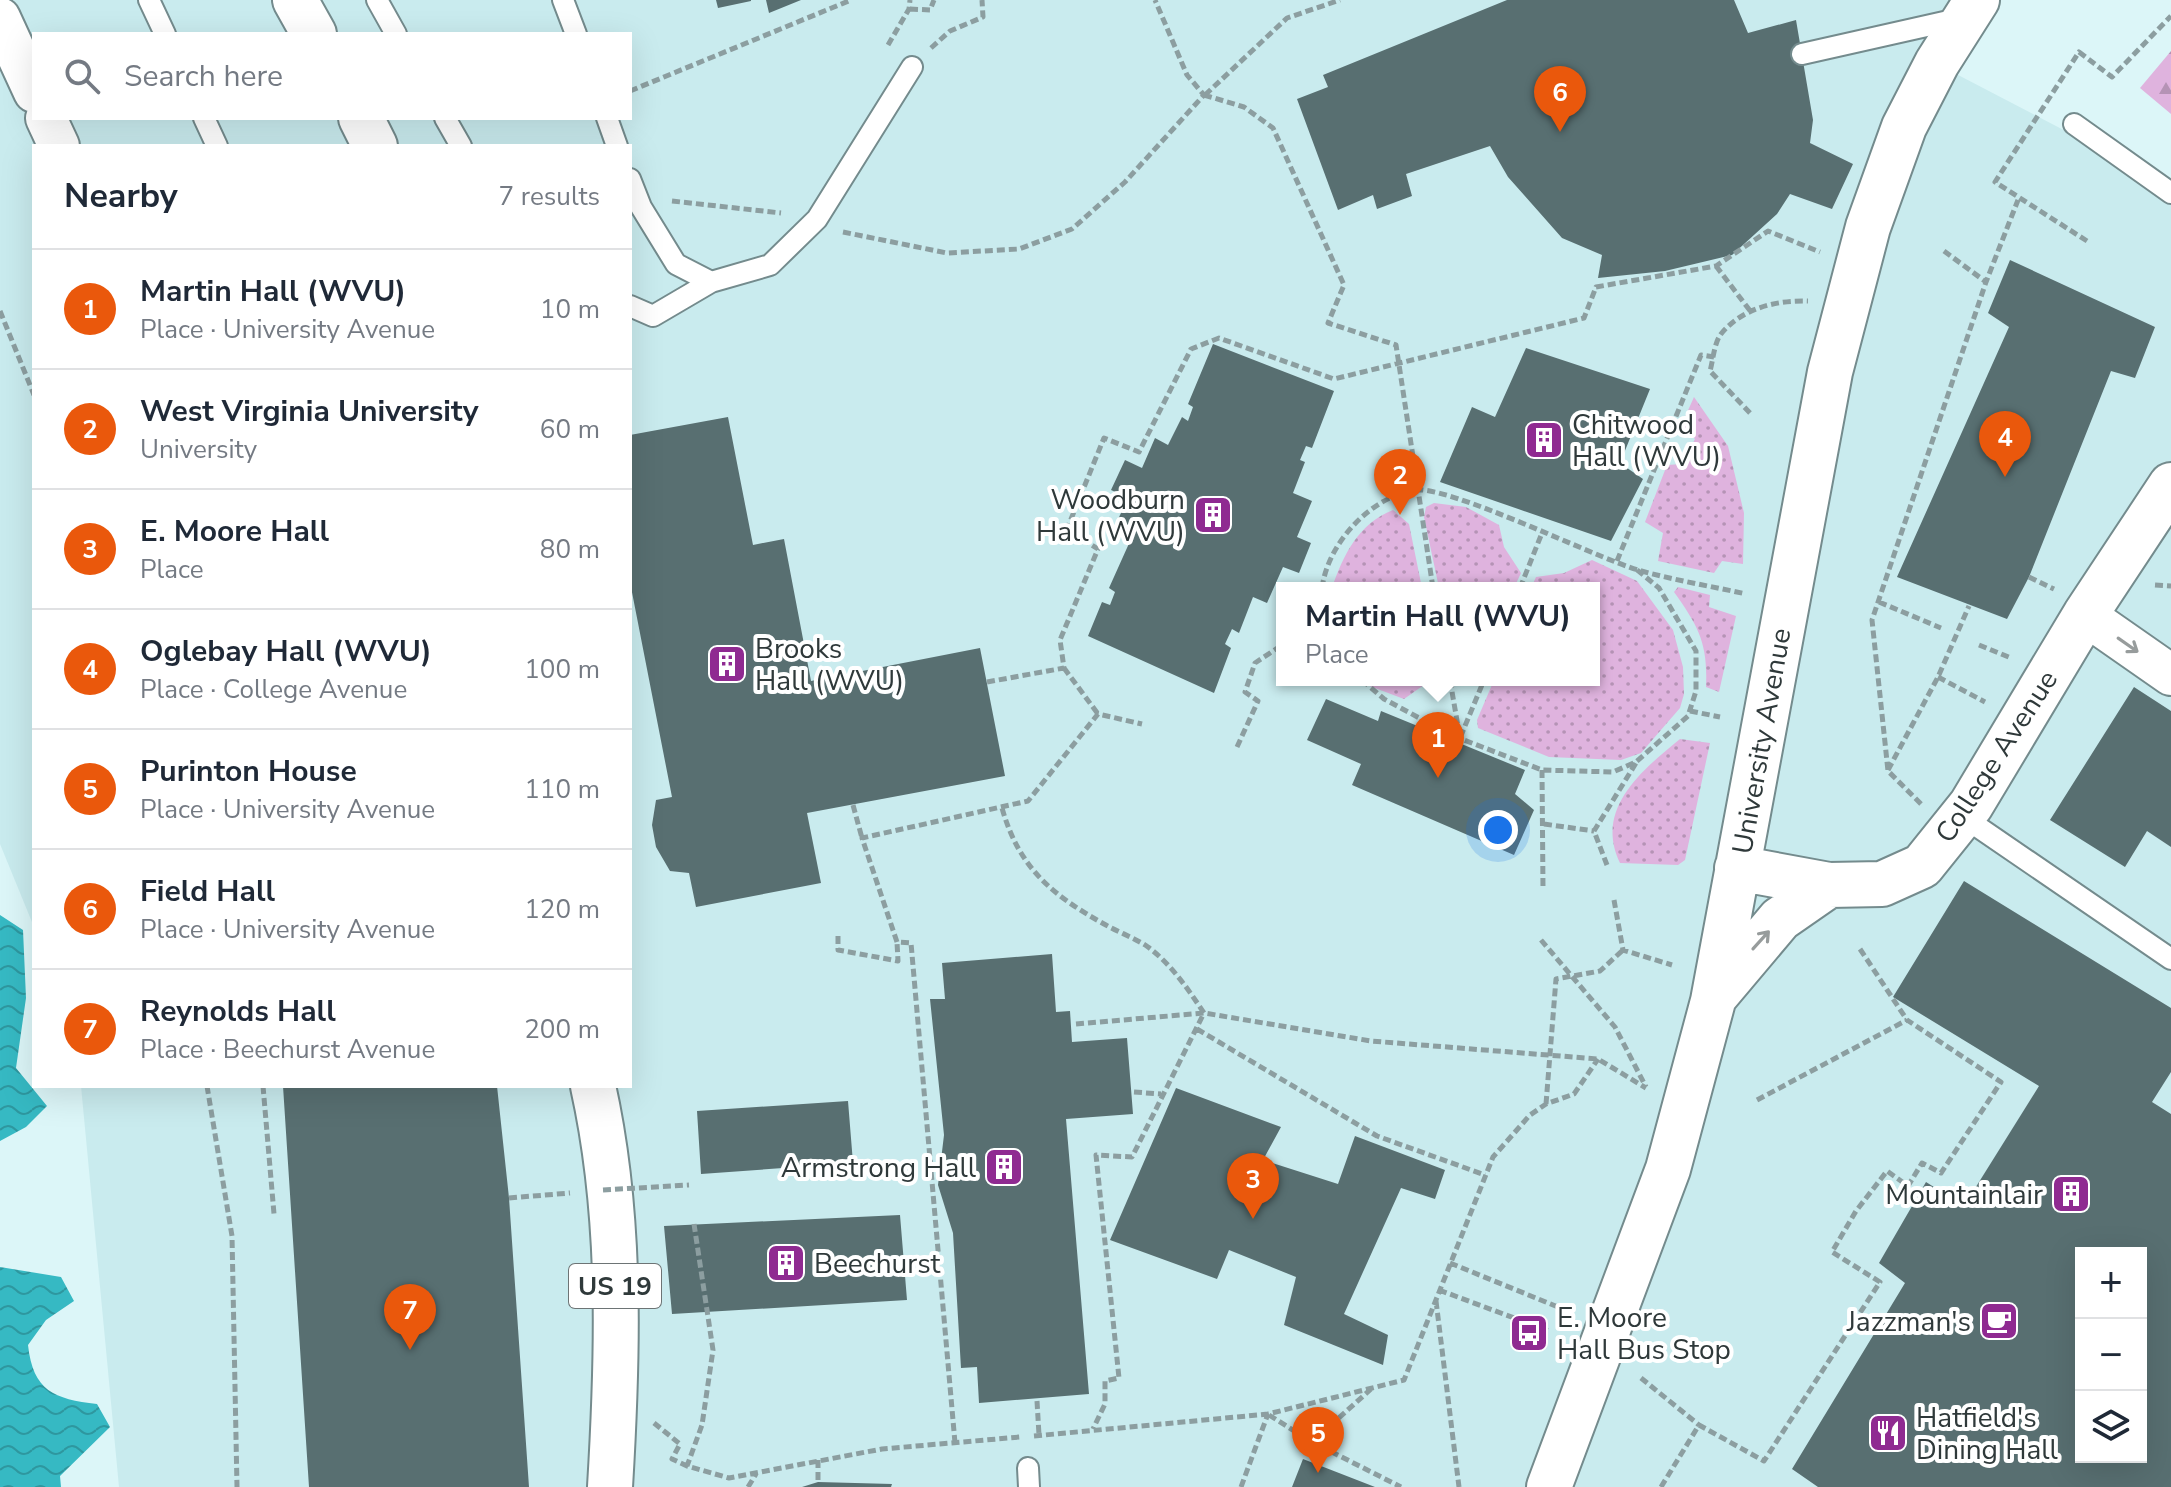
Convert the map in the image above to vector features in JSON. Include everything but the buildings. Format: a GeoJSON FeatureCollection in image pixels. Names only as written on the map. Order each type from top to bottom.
{"type":"FeatureCollection","features":[{"type":"Feature","properties":{"kind":"street"},"geometry":{"type":"LineString","coordinates":[[295,0],[313,32]]}},
{"type":"Feature","properties":{"kind":"street","name":"University Avenue"},"geometry":{"type":"LineString","coordinates":[[1549,1487],[1668,1169],[1713,1001],[1830,372],[1868,227],[1904,127],[1971,9]]}},
{"type":"Feature","properties":{"kind":"street"},"geometry":{"type":"LineString","coordinates":[[0,18],[32,88]]}},
{"type":"Feature","properties":{"kind":"street"},"geometry":{"type":"LineString","coordinates":[[47,120],[58,144]]}},
{"type":"Feature","properties":{"kind":"street"},"geometry":{"type":"LineString","coordinates":[[362,120],[374,144]]}},
{"type":"Feature","properties":{"kind":"street","name":"College Avenue"},"geometry":{"type":"LineString","coordinates":[[1737,868],[1829,885],[1882,884],[1922,866],[1946,814],[2171,485]]}},
{"type":"Feature","properties":{"kind":"street"},"geometry":{"type":"LineString","coordinates":[[2085,615],[2171,675]]}},
{"type":"Feature","properties":{"kind":"street"},"geometry":{"type":"LineString","coordinates":[[1713,1001],[1780,919],[1829,885]]}},
{"type":"Feature","properties":{"kind":"street","name":"US 19"},"geometry":{"type":"LineString","coordinates":[[593,1088],[606,1141],[615,1260],[610,1487]]}},
{"type":"Feature","properties":{"kind":"lane"},"geometry":{"type":"LineString","coordinates":[[149,0],[164,32]]}},
{"type":"Feature","properties":{"kind":"lane"},"geometry":{"type":"LineString","coordinates":[[377,0],[395,32]]}},
{"type":"Feature","properties":{"kind":"lane"},"geometry":{"type":"LineString","coordinates":[[563,0],[575,32]]}},
{"type":"Feature","properties":{"kind":"lane"},"geometry":{"type":"LineString","coordinates":[[1802,54],[1971,9]]}},
{"type":"Feature","properties":{"kind":"lane"},"geometry":{"type":"LineString","coordinates":[[632,307],[653,316],[711,282],[770,265],[817,219],[912,67]]}},
{"type":"Feature","properties":{"kind":"lane"},"geometry":{"type":"LineString","coordinates":[[205,120],[216,144]]}},
{"type":"Feature","properties":{"kind":"lane"},"geometry":{"type":"LineString","coordinates":[[446,120],[460,144]]}},
{"type":"Feature","properties":{"kind":"lane"},"geometry":{"type":"LineString","coordinates":[[608,120],[616,144]]}},
{"type":"Feature","properties":{"kind":"lane"},"geometry":{"type":"LineString","coordinates":[[2074,124],[2171,193]]}},
{"type":"Feature","properties":{"kind":"lane"},"geometry":{"type":"LineString","coordinates":[[632,184],[641,207],[676,264],[711,282]]}},
{"type":"Feature","properties":{"kind":"lane"},"geometry":{"type":"LineString","coordinates":[[1946,814],[2171,959]]}},
{"type":"Feature","properties":{"kind":"path"},"geometry":{"type":"LineString","coordinates":[[632,90],[851,0]]}},
{"type":"Feature","properties":{"kind":"path"},"geometry":{"type":"LineString","coordinates":[[885,50],[909,9],[910,0]]}},
{"type":"Feature","properties":{"kind":"path"},"geometry":{"type":"LineString","coordinates":[[909,9],[930,10],[934,0]]}},
{"type":"Feature","properties":{"kind":"path"},"geometry":{"type":"LineString","coordinates":[[950,31],[983,17],[982,0]]}},
{"type":"Feature","properties":{"kind":"path"},"geometry":{"type":"LineString","coordinates":[[1155,0],[1187,75],[1204,95],[1244,107],[1273,128],[1344,285],[1328,323],[1396,345],[1415,490],[1432,582]]}},
{"type":"Feature","properties":{"kind":"path"},"geometry":{"type":"LineString","coordinates":[[817,219],[846,234],[947,253],[1019,249],[1072,229],[1125,182],[1204,95],[1287,18],[1340,0]]}},
{"type":"Feature","properties":{"kind":"path"},"geometry":{"type":"LineString","coordinates":[[2087,241],[2018,200],[1995,182],[2079,52],[2112,77],[2171,16]]}},
{"type":"Feature","properties":{"kind":"path"},"geometry":{"type":"LineString","coordinates":[[1946,814],[1888,771],[1872,620],[1986,282],[2018,200]]}},
{"type":"Feature","properties":{"kind":"path"},"geometry":{"type":"LineString","coordinates":[[641,207],[666,201],[787,213]]}},
{"type":"Feature","properties":{"kind":"path"},"geometry":{"type":"LineString","coordinates":[[1142,724],[1098,714],[1064,668],[1060,640],[1098,549],[1067,529],[1104,438],[1139,452],[1191,349],[1219,338],[1334,379],[1584,318],[1596,287],[1716,266],[1768,231],[1822,253]]}},
{"type":"Feature","properties":{"kind":"path"},"geometry":{"type":"LineString","coordinates":[[1944,251],[1986,282]]}},
{"type":"Feature","properties":{"kind":"path"},"geometry":{"type":"LineString","coordinates":[[1716,266],[1751,312]]}},
{"type":"Feature","properties":{"kind":"path"},"geometry":{"type":"LineString","coordinates":[[1750,413],[1710,371],[1719,336],[1751,312],[1780,300],[1809,301]]}},
{"type":"Feature","properties":{"kind":"path"},"geometry":{"type":"LineString","coordinates":[[0,311],[32,390]]}},
{"type":"Feature","properties":{"kind":"path"},"geometry":{"type":"LineString","coordinates":[[1617,561],[1701,355],[1714,357]]}},
{"type":"Feature","properties":{"kind":"path"},"geometry":{"type":"LineString","coordinates":[[1323,582],[1348,532],[1372,506],[1415,490],[1450,497],[1636,569],[1747,594]]}},
{"type":"Feature","properties":{"kind":"path"},"geometry":{"type":"LineString","coordinates":[[1522,582],[1542,533]]}},
{"type":"Feature","properties":{"kind":"path"},"geometry":{"type":"LineString","coordinates":[[1594,831],[1636,762],[1690,711],[1696,691],[1696,651],[1659,588],[1636,569]]}},
{"type":"Feature","properties":{"kind":"path"},"geometry":{"type":"LineString","coordinates":[[1879,602],[1941,628]]}},
{"type":"Feature","properties":{"kind":"path"},"geometry":{"type":"LineString","coordinates":[[1888,771],[1938,677],[1969,606]]}},
{"type":"Feature","properties":{"kind":"path"},"geometry":{"type":"LineString","coordinates":[[1979,645],[2013,659]]}},
{"type":"Feature","properties":{"kind":"path"},"geometry":{"type":"LineString","coordinates":[[1237,747],[1258,701],[1245,692],[1255,663],[1276,649]]}},
{"type":"Feature","properties":{"kind":"path"},"geometry":{"type":"LineString","coordinates":[[987,682],[1064,668]]}},
{"type":"Feature","properties":{"kind":"path"},"geometry":{"type":"LineString","coordinates":[[1938,677],[1996,708]]}},
{"type":"Feature","properties":{"kind":"path"},"geometry":{"type":"LineString","coordinates":[[1369,686],[1384,699],[1460,738],[1542,770],[1613,772],[1636,762]]}},
{"type":"Feature","properties":{"kind":"path"},"geometry":{"type":"LineString","coordinates":[[1451,686],[1460,738]]}},
{"type":"Feature","properties":{"kind":"path"},"geometry":{"type":"LineString","coordinates":[[1460,738],[1482,686]]}},
{"type":"Feature","properties":{"kind":"path"},"geometry":{"type":"LineString","coordinates":[[1690,711],[1720,717]]}},
{"type":"Feature","properties":{"kind":"path"},"geometry":{"type":"LineString","coordinates":[[862,838],[1028,801],[1098,714]]}},
{"type":"Feature","properties":{"kind":"path"},"geometry":{"type":"LineString","coordinates":[[1542,770],[1543,889]]}},
{"type":"Feature","properties":{"kind":"path"},"geometry":{"type":"LineString","coordinates":[[838,936],[838,950],[898,961],[897,942],[853,805]]}},
{"type":"Feature","properties":{"kind":"path"},"geometry":{"type":"LineString","coordinates":[[1002,808],[1019,851],[1038,879],[1058,896],[1148,947],[1172,969],[1204,1013]]}},
{"type":"Feature","properties":{"kind":"path"},"geometry":{"type":"LineString","coordinates":[[1543,824],[1594,831]]}},
{"type":"Feature","properties":{"kind":"path"},"geometry":{"type":"LineString","coordinates":[[1594,831],[1607,865]]}},
{"type":"Feature","properties":{"kind":"path"},"geometry":{"type":"LineString","coordinates":[[1614,900],[1623,950]]}},
{"type":"Feature","properties":{"kind":"path"},"geometry":{"type":"LineString","coordinates":[[1076,1024],[1204,1013],[1371,1041],[1598,1059],[1646,1088],[1615,1027],[1541,940]]}},
{"type":"Feature","properties":{"kind":"path"},"geometry":{"type":"LineString","coordinates":[[897,942],[911,943],[955,1443]]}},
{"type":"Feature","properties":{"kind":"path"},"geometry":{"type":"LineString","coordinates":[[1641,1378],[1699,1425],[1764,1461],[1880,1282],[1832,1252],[1856,1211],[1887,1171],[1908,1186],[1922,1163],[1941,1173],[2001,1082],[1907,1020],[1860,949]]}},
{"type":"Feature","properties":{"kind":"path"},"geometry":{"type":"LineString","coordinates":[[1623,950],[1672,965]]}},
{"type":"Feature","properties":{"kind":"path"},"geometry":{"type":"LineString","coordinates":[[1546,1104],[1556,979],[1600,971],[1623,950]]}},
{"type":"Feature","properties":{"kind":"path"},"geometry":{"type":"LineString","coordinates":[[1092,1430],[1105,1404],[1105,1381],[1119,1378],[1096,1155],[1132,1157],[1204,1013]]}},
{"type":"Feature","properties":{"kind":"path"},"geometry":{"type":"LineString","coordinates":[[1757,1100],[1907,1020]]}},
{"type":"Feature","properties":{"kind":"path"},"geometry":{"type":"LineString","coordinates":[[1197,1029],[1377,1136],[1485,1175]]}},
{"type":"Feature","properties":{"kind":"path"},"geometry":{"type":"LineString","coordinates":[[650,1420],[680,1444],[672,1459],[729,1478],[882,1449],[1268,1414],[1404,1380],[1485,1175],[1499,1150],[1530,1115],[1546,1104],[1574,1094],[1598,1059]]}},
{"type":"Feature","properties":{"kind":"path"},"geometry":{"type":"LineString","coordinates":[[207,1088],[232,1236],[237,1487]]}},
{"type":"Feature","properties":{"kind":"path"},"geometry":{"type":"LineString","coordinates":[[263,1088],[274,1214]]}},
{"type":"Feature","properties":{"kind":"path"},"geometry":{"type":"LineString","coordinates":[[1134,1092],[1161,1094]]}},
{"type":"Feature","properties":{"kind":"path"},"geometry":{"type":"LineString","coordinates":[[587,1191],[689,1185]]}},
{"type":"Feature","properties":{"kind":"path"},"geometry":{"type":"LineString","coordinates":[[509,1198],[571,1193]]}},
{"type":"Feature","properties":{"kind":"path"},"geometry":{"type":"LineString","coordinates":[[687,1466],[702,1425],[713,1350],[694,1224]]}},
{"type":"Feature","properties":{"kind":"path"},"geometry":{"type":"LineString","coordinates":[[1450,1263],[1558,1307]]}},
{"type":"Feature","properties":{"kind":"path"},"geometry":{"type":"LineString","coordinates":[[1439,1290],[1549,1331]]}},
{"type":"Feature","properties":{"kind":"path"},"geometry":{"type":"LineString","coordinates":[[1436,1298],[1459,1487]]}},
{"type":"Feature","properties":{"kind":"path"},"geometry":{"type":"LineString","coordinates":[[1312,1442],[1371,1388]]}},
{"type":"Feature","properties":{"kind":"path"},"geometry":{"type":"LineString","coordinates":[[1037,1401],[1039,1435]]}},
{"type":"Feature","properties":{"kind":"path"},"geometry":{"type":"LineString","coordinates":[[1268,1414],[1312,1442],[1401,1487]]}},
{"type":"Feature","properties":{"kind":"path"},"geometry":{"type":"LineString","coordinates":[[1241,1487],[1268,1414]]}},
{"type":"Feature","properties":{"kind":"path"},"geometry":{"type":"LineString","coordinates":[[1661,1487],[1699,1425]]}},
{"type":"Feature","properties":{"kind":"path"},"geometry":{"type":"LineString","coordinates":[[818,1460],[818,1482]]}},
{"type":"Feature","properties":{"kind":"path"},"geometry":{"type":"LineString","coordinates":[[748,1487],[756,1473]]}},
{"type":"Feature","properties":{"kind":"shaded area"},"geometry":{"type":"Polygon","coordinates":[[[0,0],[1982,0],[1937,64],[2171,186],[2171,1487],[119,1487],[81,1088],[632,1088],[632,144],[32,144],[32,922],[0,844],[0,0]]]}},
{"type":"Feature","properties":{"kind":"green space"},"geometry":{"type":"Polygon","coordinates":[[[2171,51],[2171,114],[2140,88],[2171,51]]]}},
{"type":"Feature","properties":{"kind":"green space"},"geometry":{"type":"Polygon","coordinates":[[[1694,397],[1728,446],[1744,513],[1743,564],[1722,561],[1714,573],[1658,561],[1663,533],[1645,522],[1667,465],[1682,464],[1695,439],[1681,426],[1694,397]]]}},
{"type":"Feature","properties":{"kind":"green space"},"geometry":{"type":"Polygon","coordinates":[[[1434,503],[1466,507],[1499,525],[1504,547],[1521,573],[1517,582],[1438,582],[1424,517],[1426,507],[1434,503]]]}},
{"type":"Feature","properties":{"kind":"green space"},"geometry":{"type":"Polygon","coordinates":[[[1393,510],[1409,524],[1421,582],[1334,582],[1354,542],[1381,516],[1393,510]]]}},
{"type":"Feature","properties":{"kind":"green space"},"geometry":{"type":"Polygon","coordinates":[[[1592,560],[1637,581],[1673,630],[1683,667],[1684,694],[1680,708],[1641,753],[1621,760],[1549,757],[1478,728],[1477,720],[1491,686],[1600,686],[1600,582],[1534,582],[1536,577],[1564,573],[1592,560]]]}},
{"type":"Feature","properties":{"kind":"green space"},"geometry":{"type":"Polygon","coordinates":[[[1678,587],[1710,595],[1709,607],[1736,616],[1719,692],[1706,687],[1700,636],[1674,592],[1678,587]]]}},
{"type":"Feature","properties":{"kind":"green space"},"geometry":{"type":"Polygon","coordinates":[[[1370,686],[1422,686],[1404,699],[1370,686]]]}},
{"type":"Feature","properties":{"kind":"green space"},"geometry":{"type":"Polygon","coordinates":[[[1680,739],[1710,743],[1685,860],[1678,865],[1620,863],[1613,825],[1617,808],[1637,778],[1680,739]]]}},
{"type":"Feature","properties":{"kind":"water"},"geometry":{"type":"Polygon","coordinates":[[[0,915],[23,930],[26,998],[16,1068],[47,1106],[26,1127],[0,1141],[0,915]]]}},
{"type":"Feature","properties":{"kind":"water"},"geometry":{"type":"Polygon","coordinates":[[[0,1267],[61,1277],[74,1301],[46,1320],[28,1345],[31,1361],[35,1373],[48,1390],[69,1399],[97,1404],[110,1427],[60,1476],[61,1487],[0,1487],[0,1267]]]}},
{"type":"Feature","properties":{"kind":"place","name":"Field Hall"},"geometry":{"type":"Point","coordinates":[1560,132]}},
{"type":"Feature","properties":{"kind":"place","name":"Chitwood Hall (WVU)"},"geometry":{"type":"Point","coordinates":[1544,440]}},
{"type":"Feature","properties":{"kind":"place","name":"Oglebay Hall (WVU)"},"geometry":{"type":"Point","coordinates":[2005,477]}},
{"type":"Feature","properties":{"kind":"place","name":"Woodburn Hall (WVU)"},"geometry":{"type":"Point","coordinates":[1213,515]}},
{"type":"Feature","properties":{"kind":"place","name":"West Virginia University"},"geometry":{"type":"Point","coordinates":[1400,515]}},
{"type":"Feature","properties":{"kind":"place","name":"Brooks Hall (WVU)"},"geometry":{"type":"Point","coordinates":[727,664]}},
{"type":"Feature","properties":{"kind":"place","name":"Martin Hall (WVU)"},"geometry":{"type":"Point","coordinates":[1438,778]}},
{"type":"Feature","properties":{"kind":"place","name":"Armstrong Hall"},"geometry":{"type":"Point","coordinates":[1004,1167]}},
{"type":"Feature","properties":{"kind":"place","name":"Mountainlair"},"geometry":{"type":"Point","coordinates":[2071,1194]}},
{"type":"Feature","properties":{"kind":"place","name":"E. Moore Hall"},"geometry":{"type":"Point","coordinates":[1253,1219]}},
{"type":"Feature","properties":{"kind":"place","name":"Beechurst"},"geometry":{"type":"Point","coordinates":[786,1263]}},
{"type":"Feature","properties":{"kind":"place","name":"Jazzman's"},"geometry":{"type":"Point","coordinates":[1999,1321]}},
{"type":"Feature","properties":{"kind":"place","name":"E. Moore Hall Bus Stop"},"geometry":{"type":"Point","coordinates":[1529,1333]}},
{"type":"Feature","properties":{"kind":"place","name":"Reynolds Hall"},"geometry":{"type":"Point","coordinates":[410,1350]}},
{"type":"Feature","properties":{"kind":"place","name":"Hatfield's Dining Hall"},"geometry":{"type":"Point","coordinates":[1888,1433]}},
{"type":"Feature","properties":{"kind":"place","name":"Purinton House"},"geometry":{"type":"Point","coordinates":[1318,1473]}}]}
